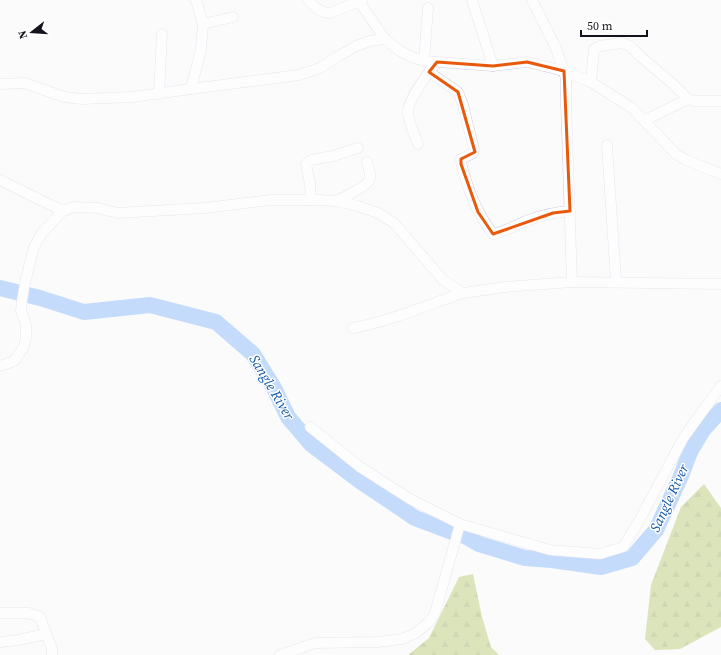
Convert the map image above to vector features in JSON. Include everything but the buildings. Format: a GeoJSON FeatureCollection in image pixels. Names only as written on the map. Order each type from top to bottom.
{"type":"FeatureCollection","features":[{"type":"Feature","properties":{"kind":"street"},"geometry":{"type":"LineString","coordinates":[[191,89],[201,49],[203,24],[196,0]]}},
{"type":"Feature","properties":{"kind":"street"},"geometry":{"type":"LineString","coordinates":[[308,0],[318,10],[324,13],[330,13],[360,0],[385,39],[400,51],[424,61],[492,66],[527,62],[564,71],[591,82],[632,108],[676,154],[686,160],[721,174]]}},
{"type":"Feature","properties":{"kind":"street"},"geometry":{"type":"LineString","coordinates":[[472,0],[492,66]]}},
{"type":"Feature","properties":{"kind":"street"},"geometry":{"type":"LineString","coordinates":[[532,0],[555,46],[566,80],[572,282]]}},
{"type":"Feature","properties":{"kind":"street"},"geometry":{"type":"LineString","coordinates":[[424,61],[428,8]]}},
{"type":"Feature","properties":{"kind":"street"},"geometry":{"type":"LineString","coordinates":[[203,24],[234,17]]}},
{"type":"Feature","properties":{"kind":"street"},"geometry":{"type":"LineString","coordinates":[[159,94],[162,34]]}},
{"type":"Feature","properties":{"kind":"street"},"geometry":{"type":"LineString","coordinates":[[0,84],[25,83],[64,97],[82,99],[132,97],[159,94],[299,75],[320,68],[356,46],[370,41],[385,39]]}},
{"type":"Feature","properties":{"kind":"street"},"geometry":{"type":"LineString","coordinates":[[591,82],[594,49],[600,46],[622,43],[630,46],[688,99],[694,101],[721,102]]}},
{"type":"Feature","properties":{"kind":"street"},"geometry":{"type":"LineString","coordinates":[[418,144],[407,113],[422,80],[437,62]]}},
{"type":"Feature","properties":{"kind":"street"},"geometry":{"type":"LineString","coordinates":[[430,72],[458,92],[463,105],[474,148],[473,153],[460,159],[461,164],[468,189],[478,212],[493,234],[502,232],[528,220],[553,213],[570,211]]}},
{"type":"Feature","properties":{"kind":"street"},"geometry":{"type":"LineString","coordinates":[[645,120],[688,99]]}},
{"type":"Feature","properties":{"kind":"street"},"geometry":{"type":"LineString","coordinates":[[607,145],[616,282]]}},
{"type":"Feature","properties":{"kind":"street"},"geometry":{"type":"LineString","coordinates":[[311,200],[310,184],[306,164],[311,160],[333,156],[358,148]]}},
{"type":"Feature","properties":{"kind":"street"},"geometry":{"type":"LineString","coordinates":[[336,202],[369,181],[370,171],[367,162]]}},
{"type":"Feature","properties":{"kind":"street"},"geometry":{"type":"LineString","coordinates":[[0,180],[63,211]]}},
{"type":"Feature","properties":{"kind":"street"},"geometry":{"type":"LineString","coordinates":[[0,366],[14,361],[24,347],[26,325],[21,311],[22,301],[34,247],[42,233],[63,211],[74,207],[98,208],[117,213],[205,208],[270,200],[311,200],[358,206],[378,212],[394,223],[443,280],[463,293]]}},
{"type":"Feature","properties":{"kind":"street"},"geometry":{"type":"LineString","coordinates":[[353,328],[383,320],[463,293],[505,287],[572,282],[721,284]]}},
{"type":"Feature","properties":{"kind":"street"},"geometry":{"type":"LineString","coordinates":[[310,427],[360,467],[410,499],[460,524],[550,550],[600,554],[623,547],[638,523],[684,437],[721,386]]}},
{"type":"Feature","properties":{"kind":"street"},"geometry":{"type":"LineString","coordinates":[[280,655],[315,643],[384,641],[402,639],[416,633],[430,621],[436,613],[460,524]]}},
{"type":"Feature","properties":{"kind":"street"},"geometry":{"type":"LineString","coordinates":[[0,613],[29,614],[40,617],[52,649],[52,655]]}},
{"type":"Feature","properties":{"kind":"street"},"geometry":{"type":"LineString","coordinates":[[0,642],[46,634]]}},
{"type":"Feature","properties":{"kind":"highlighted area"},"geometry":{"type":"Polygon","coordinates":[[[437,62],[493,66],[527,62],[564,71],[570,211],[553,213],[493,234],[478,212],[461,164],[461,159],[475,152],[458,92],[429,72],[437,62]]]}},
{"type":"Feature","properties":{"kind":"green space"},"geometry":{"type":"Polygon","coordinates":[[[704,484],[721,508],[721,627],[680,649],[655,650],[645,639],[651,585],[681,507],[704,484]]]}},
{"type":"Feature","properties":{"kind":"green space"},"geometry":{"type":"Polygon","coordinates":[[[473,574],[482,617],[491,647],[499,655],[408,655],[429,638],[459,577],[473,574]]]}},
{"type":"Feature","properties":{"kind":"waterway","name":"Sangle River"},"geometry":{"type":"LineString","coordinates":[[0,288],[40,298],[84,312],[150,305],[216,322],[253,354],[274,388],[288,417],[311,444],[360,481],[415,518],[452,532]]}},
{"type":"Feature","properties":{"kind":"waterway","name":"Sangle River"},"geometry":{"type":"LineString","coordinates":[[463,535],[479,544],[525,558],[601,567],[632,558],[656,530],[681,476],[690,452],[703,430],[721,410]]}}]}
